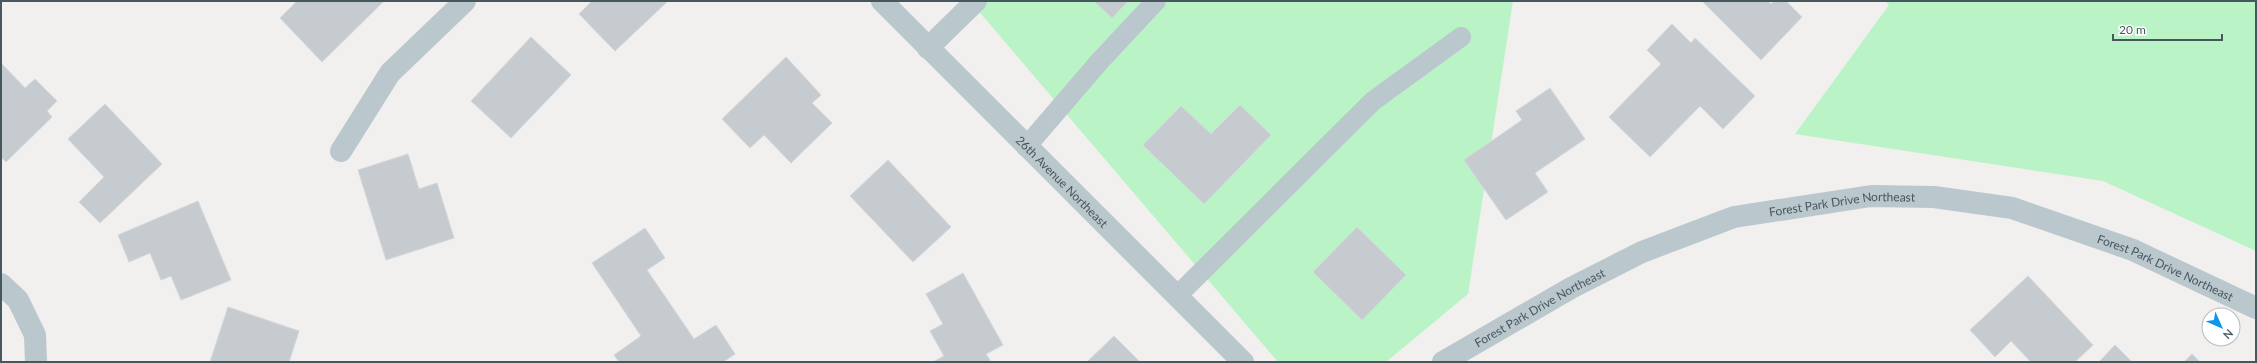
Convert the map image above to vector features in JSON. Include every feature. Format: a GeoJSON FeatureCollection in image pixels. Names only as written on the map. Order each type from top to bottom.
{"type":"FeatureCollection","features":[{"type":"Feature","properties":{"kind":"street"},"geometry":{"type":"LineString","coordinates":[[341,151],[390,73],[465,1]]}},
{"type":"Feature","properties":{"kind":"street","name":"26th Avenue Northeast"},"geometry":{"type":"LineString","coordinates":[[882,1],[1026,147],[1243,362]]}},
{"type":"Feature","properties":{"kind":"street"},"geometry":{"type":"LineString","coordinates":[[928,48],[976,1]]}},
{"type":"Feature","properties":{"kind":"street","name":"Forest Park Drive Northeast"},"geometry":{"type":"LineString","coordinates":[[1443,362],[1571,288],[1649,249],[1734,217],[1871,196],[1934,197],[2012,208],[2133,250],[2256,308]]}},
{"type":"Feature","properties":{"kind":"street"},"geometry":{"type":"LineString","coordinates":[[1,284],[18,300],[35,335],[36,362]]}},
{"type":"Feature","properties":{"kind":"lane"},"geometry":{"type":"LineString","coordinates":[[1026,147],[1099,62],[1156,1]]}},
{"type":"Feature","properties":{"kind":"lane"},"geometry":{"type":"LineString","coordinates":[[1177,296],[1373,101],[1461,38]]}},
{"type":"Feature","properties":{"kind":"green space"},"geometry":{"type":"Polygon","coordinates":[[[970,1],[1513,1],[1468,294],[1386,362],[1278,362],[970,1]]]}},
{"type":"Feature","properties":{"kind":"green space"},"geometry":{"type":"Polygon","coordinates":[[[1885,1],[2256,1],[2256,251],[2103,181],[1795,134],[1889,5],[1885,1]]]}},
{"type":"Feature","properties":{"kind":"building"},"geometry":{"type":"Polygon","coordinates":[[[297,1],[384,1],[322,62],[280,18],[297,1]]]}},
{"type":"Feature","properties":{"kind":"building"},"geometry":{"type":"Polygon","coordinates":[[[592,1],[668,1],[615,51],[579,14],[592,1]]]}},
{"type":"Feature","properties":{"kind":"building"},"geometry":{"type":"Polygon","coordinates":[[[1094,1],[1128,1],[1112,18],[1094,1]]]}},
{"type":"Feature","properties":{"kind":"building"},"geometry":{"type":"Polygon","coordinates":[[[1702,1],[1768,1],[1771,4],[1774,1],[1786,1],[1802,17],[1761,60],[1702,1]]]}},
{"type":"Feature","properties":{"kind":"building"},"geometry":{"type":"Polygon","coordinates":[[[1672,24],[1691,43],[1695,38],[1755,96],[1723,129],[1700,106],[1650,157],[1609,117],[1661,64],[1647,50],[1672,24]]]}},
{"type":"Feature","properties":{"kind":"building"},"geometry":{"type":"Polygon","coordinates":[[[531,37],[571,75],[511,138],[471,101],[531,37]]]}},
{"type":"Feature","properties":{"kind":"building"},"geometry":{"type":"Polygon","coordinates":[[[786,57],[821,95],[812,103],[832,123],[791,163],[764,135],[750,148],[722,119],[786,57]]]}},
{"type":"Feature","properties":{"kind":"building"},"geometry":{"type":"Polygon","coordinates":[[[1,63],[25,88],[35,79],[57,101],[47,111],[52,117],[6,162],[1,157],[1,63]]]}},
{"type":"Feature","properties":{"kind":"building"},"geometry":{"type":"Polygon","coordinates":[[[1550,88],[1585,139],[1535,173],[1548,192],[1506,220],[1464,160],[1522,120],[1516,111],[1550,88]]]}},
{"type":"Feature","properties":{"kind":"building"},"geometry":{"type":"Polygon","coordinates":[[[105,104],[162,164],[100,223],[79,202],[104,177],[68,139],[105,104]]]}},
{"type":"Feature","properties":{"kind":"building"},"geometry":{"type":"Polygon","coordinates":[[[1240,105],[1271,135],[1204,204],[1143,145],[1181,106],[1211,134],[1240,105]]]}},
{"type":"Feature","properties":{"kind":"building"},"geometry":{"type":"Polygon","coordinates":[[[408,154],[419,189],[437,183],[454,238],[386,260],[358,170],[408,154]]]}},
{"type":"Feature","properties":{"kind":"building"},"geometry":{"type":"Polygon","coordinates":[[[888,160],[951,227],[913,262],[850,196],[888,160]]]}},
{"type":"Feature","properties":{"kind":"building"},"geometry":{"type":"Polygon","coordinates":[[[198,201],[231,280],[181,300],[171,276],[161,280],[150,253],[129,262],[118,235],[198,201]]]}},
{"type":"Feature","properties":{"kind":"building"},"geometry":{"type":"Polygon","coordinates":[[[1357,227],[1406,275],[1362,320],[1313,272],[1357,227]]]}},
{"type":"Feature","properties":{"kind":"building"},"geometry":{"type":"Polygon","coordinates":[[[645,228],[665,258],[647,270],[694,339],[716,325],[735,354],[723,362],[619,362],[614,355],[641,336],[592,263],[645,228]]]}},
{"type":"Feature","properties":{"kind":"building"},"geometry":{"type":"Polygon","coordinates":[[[963,273],[1003,345],[986,354],[991,362],[933,362],[944,356],[930,331],[943,324],[926,294],[963,273]]]}},
{"type":"Feature","properties":{"kind":"building"},"geometry":{"type":"Polygon","coordinates":[[[2028,276],[2093,345],[2075,362],[2031,362],[2011,341],[1995,357],[1970,330],[2028,276]]]}},
{"type":"Feature","properties":{"kind":"building"},"geometry":{"type":"Polygon","coordinates":[[[228,307],[299,331],[289,362],[210,362],[228,307]]]}},
{"type":"Feature","properties":{"kind":"building"},"geometry":{"type":"Polygon","coordinates":[[[1114,336],[1140,362],[1087,362],[1114,336]]]}},
{"type":"Feature","properties":{"kind":"building"},"geometry":{"type":"Polygon","coordinates":[[[2115,345],[2132,362],[2099,362],[2115,345]]]}},
{"type":"Feature","properties":{"kind":"building"},"geometry":{"type":"Polygon","coordinates":[[[2192,354],[2200,362],[2184,362],[2192,354]]]}}]}
